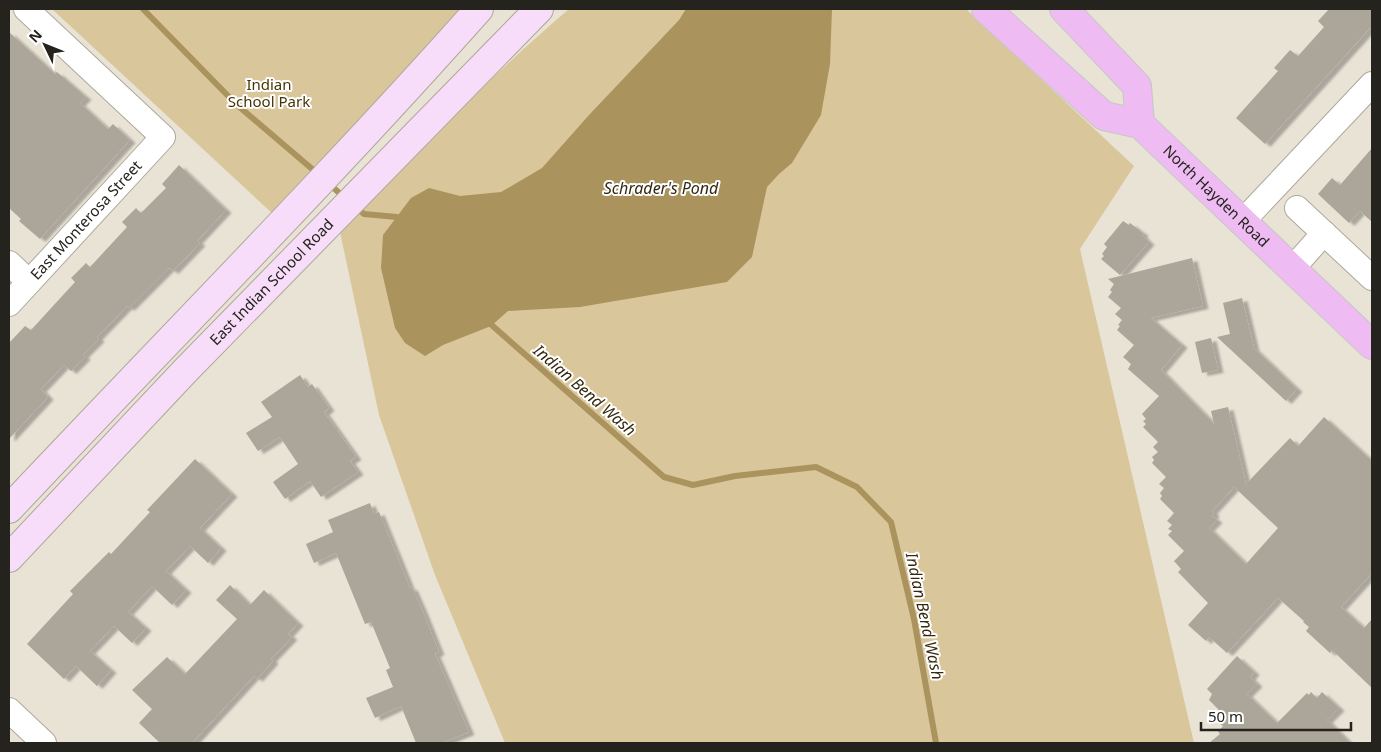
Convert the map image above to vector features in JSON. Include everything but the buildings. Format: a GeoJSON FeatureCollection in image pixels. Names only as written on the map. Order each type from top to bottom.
{"type":"FeatureCollection","features":[{"type":"Feature","properties":{"kind":"main road"},"geometry":{"type":"LineString","coordinates":[[9,509],[167,341],[306,198],[479,9]]}},
{"type":"Feature","properties":{"kind":"main road","name":"East Indian School Road"},"geometry":{"type":"LineString","coordinates":[[9,558],[180,376],[394,155],[539,9]]}},
{"type":"Feature","properties":{"kind":"main road"},"geometry":{"type":"LineString","coordinates":[[986,9],[1104,116],[1140,124],[1138,86],[1064,9]]}},
{"type":"Feature","properties":{"kind":"main road","name":"North Hayden Road"},"geometry":{"type":"LineString","coordinates":[[1140,124],[1372,345]]}},
{"type":"Feature","properties":{"kind":"street","name":"East Monterosa Street"},"geometry":{"type":"LineString","coordinates":[[9,304],[163,137],[26,9]]}},
{"type":"Feature","properties":{"kind":"street"},"geometry":{"type":"LineString","coordinates":[[1242,222],[1372,84]]}},
{"type":"Feature","properties":{"kind":"street"},"geometry":{"type":"LineString","coordinates":[[1297,208],[1372,278]]}},
{"type":"Feature","properties":{"kind":"street"},"geometry":{"type":"LineString","coordinates":[[1292,269],[1324,233]]}},
{"type":"Feature","properties":{"kind":"street"},"geometry":{"type":"LineString","coordinates":[[9,263],[29,282]]}},
{"type":"Feature","properties":{"kind":"street"},"geometry":{"type":"LineString","coordinates":[[9,710],[44,743]]}},
{"type":"Feature","properties":{"kind":"green space","name":"Indian School Park"},"geometry":{"type":"Polygon","coordinates":[[[52,9],[463,9],[273,214],[52,9]]]}},
{"type":"Feature","properties":{"kind":"green space"},"geometry":{"type":"Polygon","coordinates":[[[569,9],[966,9],[1134,166],[1080,249],[1194,743],[505,743],[435,575],[379,415],[340,232],[480,90],[569,9]]]}},
{"type":"Feature","properties":{"kind":"water","name":"Schrader's Pond"},"geometry":{"type":"Polygon","coordinates":[[[686,9],[832,9],[830,64],[821,115],[792,163],[767,187],[752,257],[727,282],[580,307],[508,311],[491,326],[443,345],[425,356],[405,343],[395,328],[381,268],[383,235],[411,198],[429,188],[460,196],[501,192],[542,168],[589,115],[679,20],[686,9]]]}},
{"type":"Feature","properties":{"kind":"waterway","name":"Indian Bend Wash"},"geometry":{"type":"LineString","coordinates":[[143,9],[236,104],[318,174]]}},
{"type":"Feature","properties":{"kind":"waterway","name":"Indian Bend Wash"},"geometry":{"type":"LineString","coordinates":[[327,182],[346,199]]}},
{"type":"Feature","properties":{"kind":"waterway","name":"Indian Bend Wash"},"geometry":{"type":"LineString","coordinates":[[356,207],[364,214],[397,217],[403,223]]}},
{"type":"Feature","properties":{"kind":"waterway","name":"Indian Bend Wash"},"geometry":{"type":"LineString","coordinates":[[486,320],[664,477],[693,485],[735,476],[816,467],[857,487],[891,522],[914,619],[936,743]]}}]}
